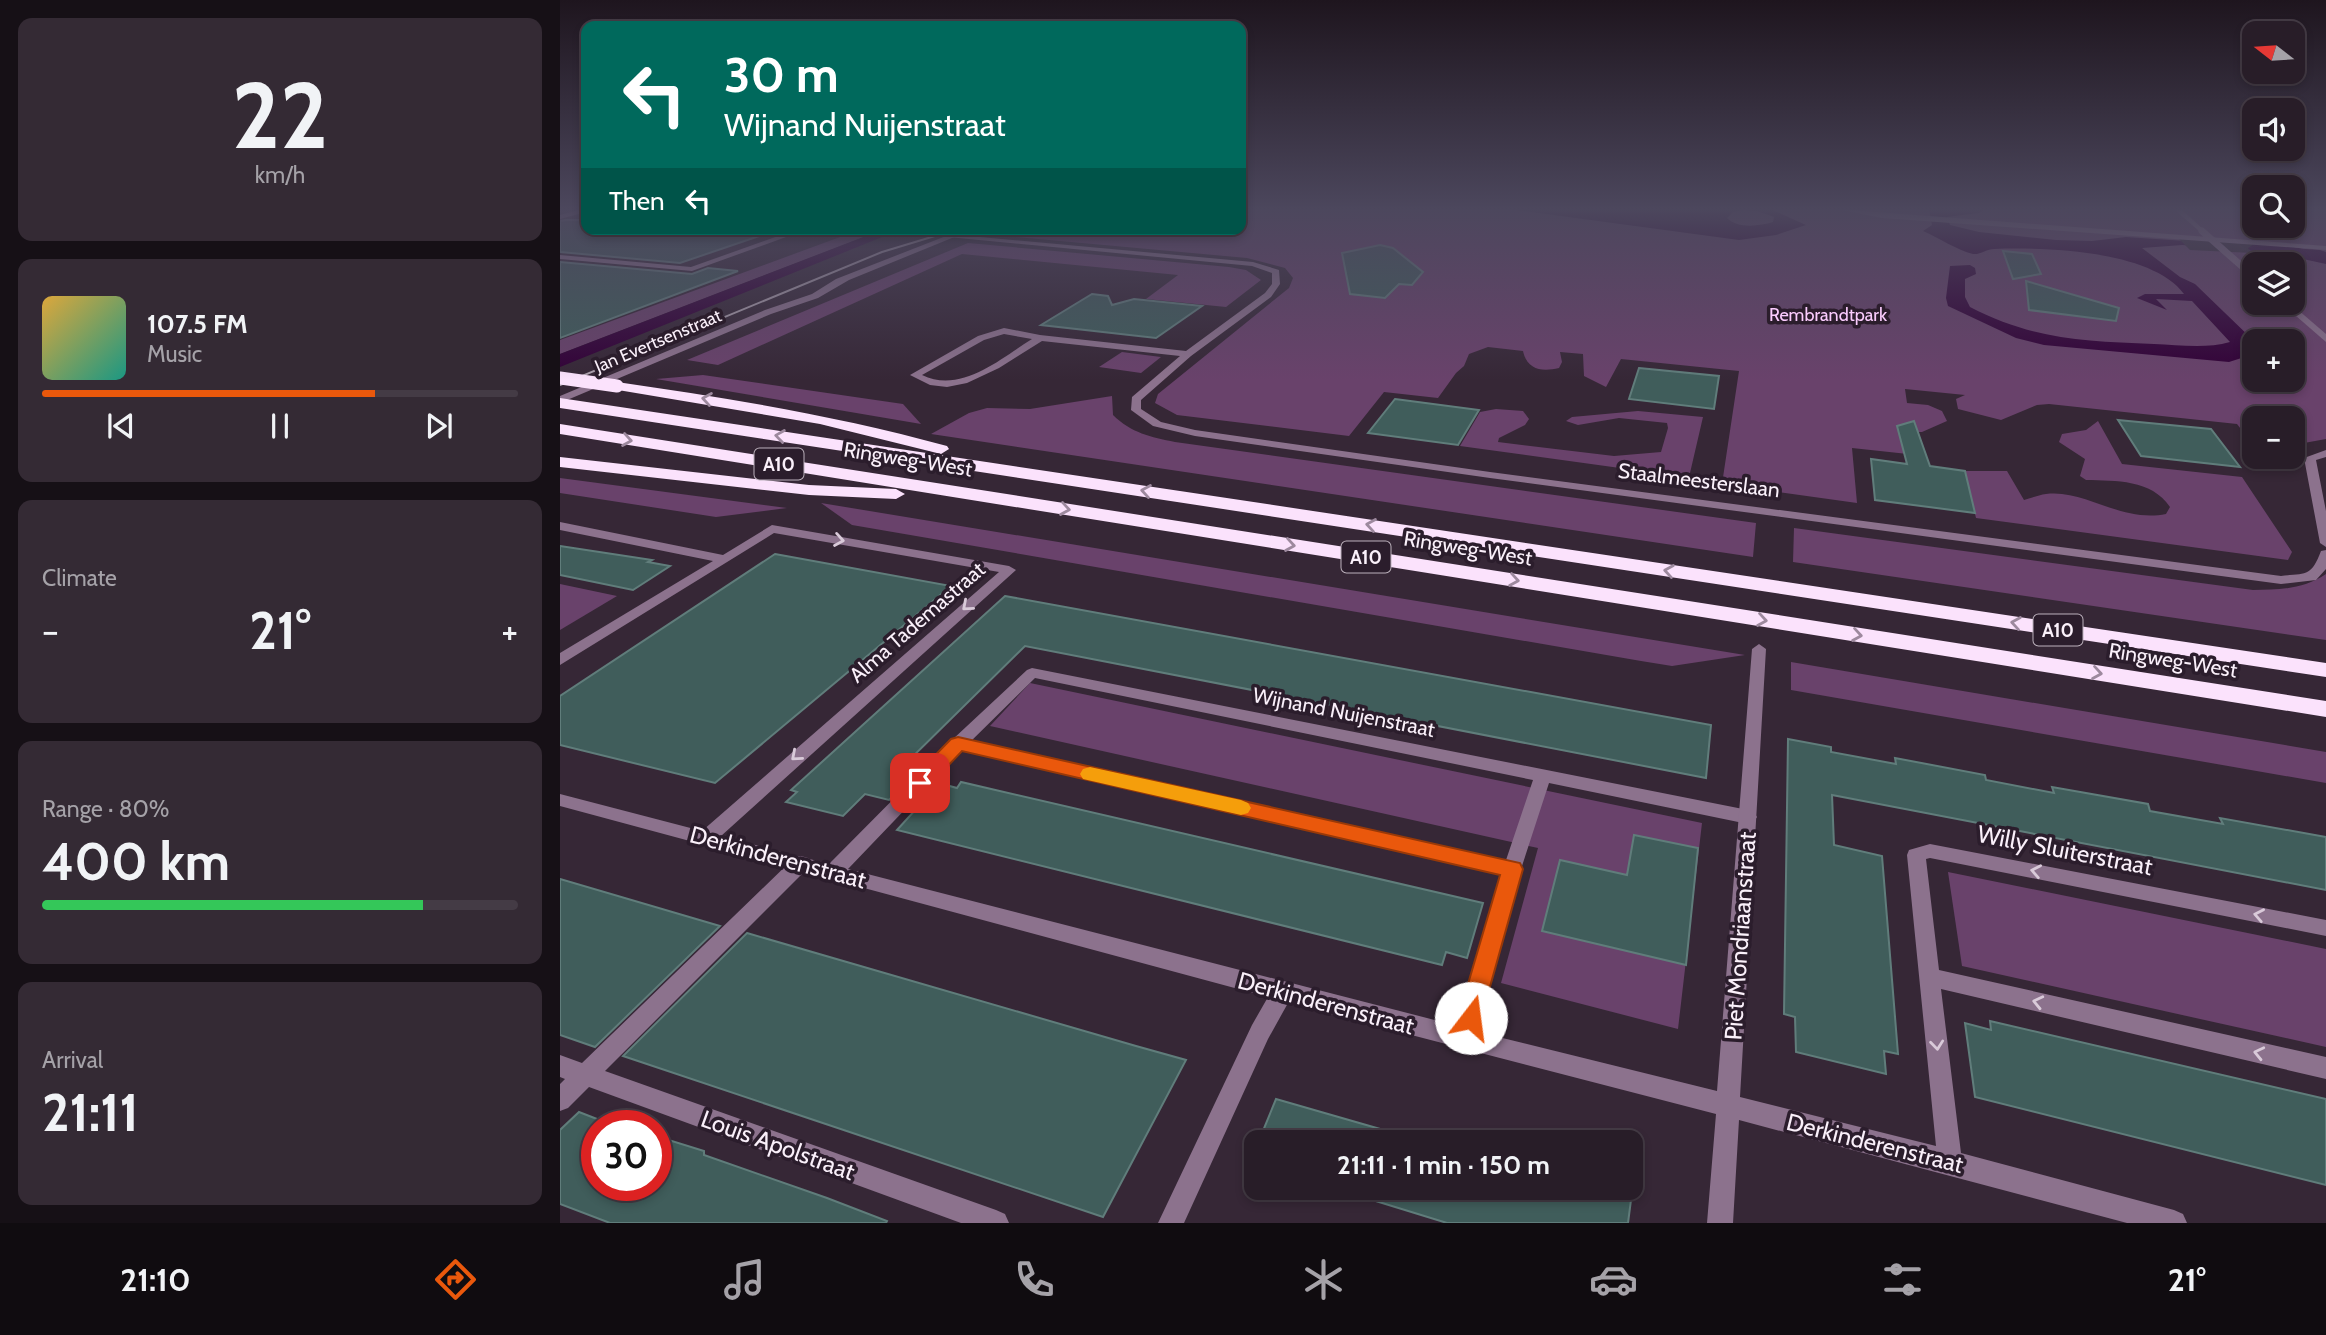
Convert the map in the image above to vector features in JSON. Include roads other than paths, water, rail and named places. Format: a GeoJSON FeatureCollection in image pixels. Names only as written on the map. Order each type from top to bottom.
{"type":"FeatureCollection","features":[{"type":"Feature","properties":{"kind":"highway","name":"A10"},"geometry":{"type":"LineString","coordinates":[[560,377],[799,414],[884,433],[1017,472]]}},
{"type":"Feature","properties":{"kind":"highway","name":"Ringweg-West"},"geometry":{"type":"LineString","coordinates":[[560,402],[2326,670]]}},
{"type":"Feature","properties":{"kind":"highway","name":"Ringweg-West"},"geometry":{"type":"LineString","coordinates":[[560,429],[2326,709]]}},
{"type":"Feature","properties":{"kind":"highway","name":"A10"},"geometry":{"type":"LineString","coordinates":[[560,462],[809,490],[998,498]]}},
{"type":"Feature","properties":{"kind":"street"},"geometry":{"type":"LineString","coordinates":[[660,266],[692,269],[700,266]]}},
{"type":"Feature","properties":{"kind":"street","name":"Jan Evertsenstraat"},"geometry":{"type":"LineString","coordinates":[[560,402],[768,312],[815,296],[876,266]]}},
{"type":"Feature","properties":{"kind":"street","name":"Staalmeesterslaan"},"geometry":{"type":"LineString","coordinates":[[1265,266],[1276,272],[1278,280],[1274,289],[1140,393],[1136,399],[1136,410],[1157,424],[1195,433],[2281,580],[2311,578],[2325,563],[2326,554]]}},
{"type":"Feature","properties":{"kind":"street"},"geometry":{"type":"LineString","coordinates":[[2305,310],[2326,327]]}},
{"type":"Feature","properties":{"kind":"street"},"geometry":{"type":"LineString","coordinates":[[2299,315],[2326,339]]}},
{"type":"Feature","properties":{"kind":"street"},"geometry":{"type":"LineString","coordinates":[[1040,338],[962,383],[935,382],[915,375],[994,332],[1015,331],[1040,338],[1188,354]]}},
{"type":"Feature","properties":{"kind":"street"},"geometry":{"type":"LineString","coordinates":[[2326,453],[2310,458],[2326,543]]}},
{"type":"Feature","properties":{"kind":"street"},"geometry":{"type":"LineString","coordinates":[[560,526],[725,559]]}},
{"type":"Feature","properties":{"kind":"street","name":"Alma Tademastraat"},"geometry":{"type":"LineString","coordinates":[[706,838],[1009,570],[772,529],[725,559]]}},
{"type":"Feature","properties":{"kind":"street"},"geometry":{"type":"LineString","coordinates":[[560,660],[725,559]]}},
{"type":"Feature","properties":{"kind":"street","name":"Piet Mondriaanstraat"},"geometry":{"type":"LineString","coordinates":[[1720,1223],[1759,649]]}},
{"type":"Feature","properties":{"kind":"street","name":"Wijnand Nuijenstraat"},"geometry":{"type":"LineString","coordinates":[[832,872],[1032,673],[1748,817]]}},
{"type":"Feature","properties":{"kind":"street"},"geometry":{"type":"LineString","coordinates":[[958,744],[1512,869]]}},
{"type":"Feature","properties":{"kind":"street"},"geometry":{"type":"LineString","coordinates":[[1465,1040],[1512,869],[1543,776]]}},
{"type":"Feature","properties":{"kind":"street","name":"Derkinderenstraat"},"geometry":{"type":"LineString","coordinates":[[560,800],[1465,1040],[1950,1162],[2174,1223]]}},
{"type":"Feature","properties":{"kind":"street","name":"Willy Sluiterstraat"},"geometry":{"type":"LineString","coordinates":[[1950,1162],[1916,855],[1930,851],[2326,928]]}},
{"type":"Feature","properties":{"kind":"street"},"geometry":{"type":"LineString","coordinates":[[560,1100],[801,863]]}},
{"type":"Feature","properties":{"kind":"street"},"geometry":{"type":"LineString","coordinates":[[1930,977],[2326,1068]]}},
{"type":"Feature","properties":{"kind":"street"},"geometry":{"type":"LineString","coordinates":[[1171,1223],[1260,1032],[1283,992]]}},
{"type":"Feature","properties":{"kind":"street","name":"Louis Apolstraat"},"geometry":{"type":"LineString","coordinates":[[560,1066],[996,1223]]}},
{"type":"Feature","properties":{"kind":"tram line"},"geometry":{"type":"LineString","coordinates":[[560,385],[848,266]]}},
{"type":"Feature","properties":{"kind":"park label","name":"Rembrandtpark"},"geometry":{"type":"Point","coordinates":[1828,315]}}]}
